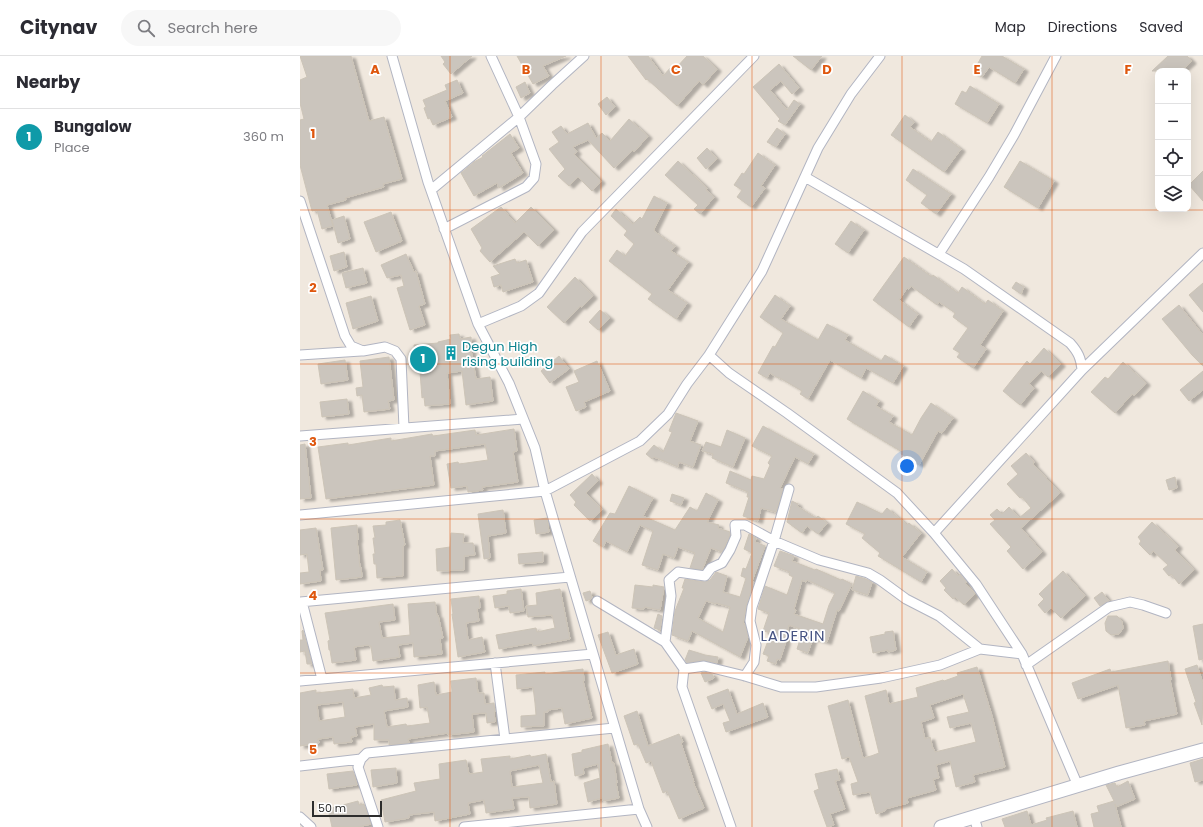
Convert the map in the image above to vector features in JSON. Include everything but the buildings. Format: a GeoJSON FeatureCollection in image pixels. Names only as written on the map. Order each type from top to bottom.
{"type":"FeatureCollection","features":[{"type":"Feature","properties":{"kind":"street"},"geometry":{"type":"LineString","coordinates":[[392,56],[431,190],[478,324],[509,383],[535,448],[544,491],[614,728],[639,809],[647,827]]}},
{"type":"Feature","properties":{"kind":"street"},"geometry":{"type":"LineString","coordinates":[[444,229],[526,187],[534,178],[536,164],[519,117],[491,56]]}},
{"type":"Feature","properties":{"kind":"street"},"geometry":{"type":"LineString","coordinates":[[431,190],[519,117],[584,56]]}},
{"type":"Feature","properties":{"kind":"street"},"geometry":{"type":"LineString","coordinates":[[478,324],[521,306],[540,293],[582,232],[754,56]]}},
{"type":"Feature","properties":{"kind":"street"},"geometry":{"type":"LineString","coordinates":[[300,515],[544,491],[640,441],[668,414],[687,384],[709,355],[762,271],[818,148],[851,94],[880,56]]}},
{"type":"Feature","properties":{"kind":"street"},"geometry":{"type":"LineString","coordinates":[[939,254],[1014,135],[1056,56]]}},
{"type":"Feature","properties":{"kind":"street"},"geometry":{"type":"LineString","coordinates":[[804,177],[964,269],[1070,344],[1077,351],[1081,359],[1082,370]]}},
{"type":"Feature","properties":{"kind":"street"},"geometry":{"type":"LineString","coordinates":[[300,201],[302,214],[345,336],[351,346],[363,351]]}},
{"type":"Feature","properties":{"kind":"street"},"geometry":{"type":"LineString","coordinates":[[934,533],[1082,370],[1203,253]]}},
{"type":"Feature","properties":{"kind":"street"},"geometry":{"type":"LineString","coordinates":[[300,355],[363,351],[385,347],[395,350],[401,359],[404,428]]}},
{"type":"Feature","properties":{"kind":"street"},"geometry":{"type":"LineString","coordinates":[[709,355],[729,373],[897,493],[934,533],[976,584],[1022,654],[1078,786]]}},
{"type":"Feature","properties":{"kind":"street"},"geometry":{"type":"LineString","coordinates":[[300,436],[523,419]]}},
{"type":"Feature","properties":{"kind":"street"},"geometry":{"type":"LineString","coordinates":[[745,676],[754,662],[756,645],[750,621],[752,607],[789,490]]}},
{"type":"Feature","properties":{"kind":"street"},"geometry":{"type":"LineString","coordinates":[[665,642],[671,596],[669,580],[678,572],[705,576],[711,568],[722,563],[730,550],[736,536],[735,525],[745,525],[774,541],[819,560],[868,573],[880,580],[906,600],[940,616],[980,648],[1022,654]]}},
{"type":"Feature","properties":{"kind":"street"},"geometry":{"type":"LineString","coordinates":[[322,679],[301,602],[570,577]]}},
{"type":"Feature","properties":{"kind":"street"},"geometry":{"type":"LineString","coordinates":[[596,601],[665,642],[684,669],[682,687],[731,827]]}},
{"type":"Feature","properties":{"kind":"street"},"geometry":{"type":"LineString","coordinates":[[1026,665],[1109,607],[1130,602],[1166,613]]}},
{"type":"Feature","properties":{"kind":"street"},"geometry":{"type":"LineString","coordinates":[[684,669],[704,666],[781,687],[816,687],[881,678],[940,665],[980,648]]}},
{"type":"Feature","properties":{"kind":"street"},"geometry":{"type":"LineString","coordinates":[[300,681],[593,654]]}},
{"type":"Feature","properties":{"kind":"street"},"geometry":{"type":"LineString","coordinates":[[495,663],[505,739]]}},
{"type":"Feature","properties":{"kind":"street"},"geometry":{"type":"LineString","coordinates":[[378,827],[358,767],[361,759],[367,754],[614,728]]}},
{"type":"Feature","properties":{"kind":"street"},"geometry":{"type":"LineString","coordinates":[[940,827],[976,822],[1078,786],[1203,750]]}},
{"type":"Feature","properties":{"kind":"street"},"geometry":{"type":"LineString","coordinates":[[300,766],[361,759]]}},
{"type":"Feature","properties":{"kind":"street"},"geometry":{"type":"LineString","coordinates":[[464,827],[639,809]]}},
{"type":"Feature","properties":{"kind":"street"},"geometry":{"type":"LineString","coordinates":[[300,817],[311,827]]}},
{"type":"Feature","properties":{"kind":"place","name":"Degun High rising building"},"geometry":{"type":"Point","coordinates":[451,353]}},
{"type":"Feature","properties":{"kind":"place","name":"Bungalow"},"geometry":{"type":"Point","coordinates":[423,359]}},
{"type":"Feature","properties":{"kind":"district","name":"LADERIN"},"geometry":{"type":"Point","coordinates":[793,636]}}]}
